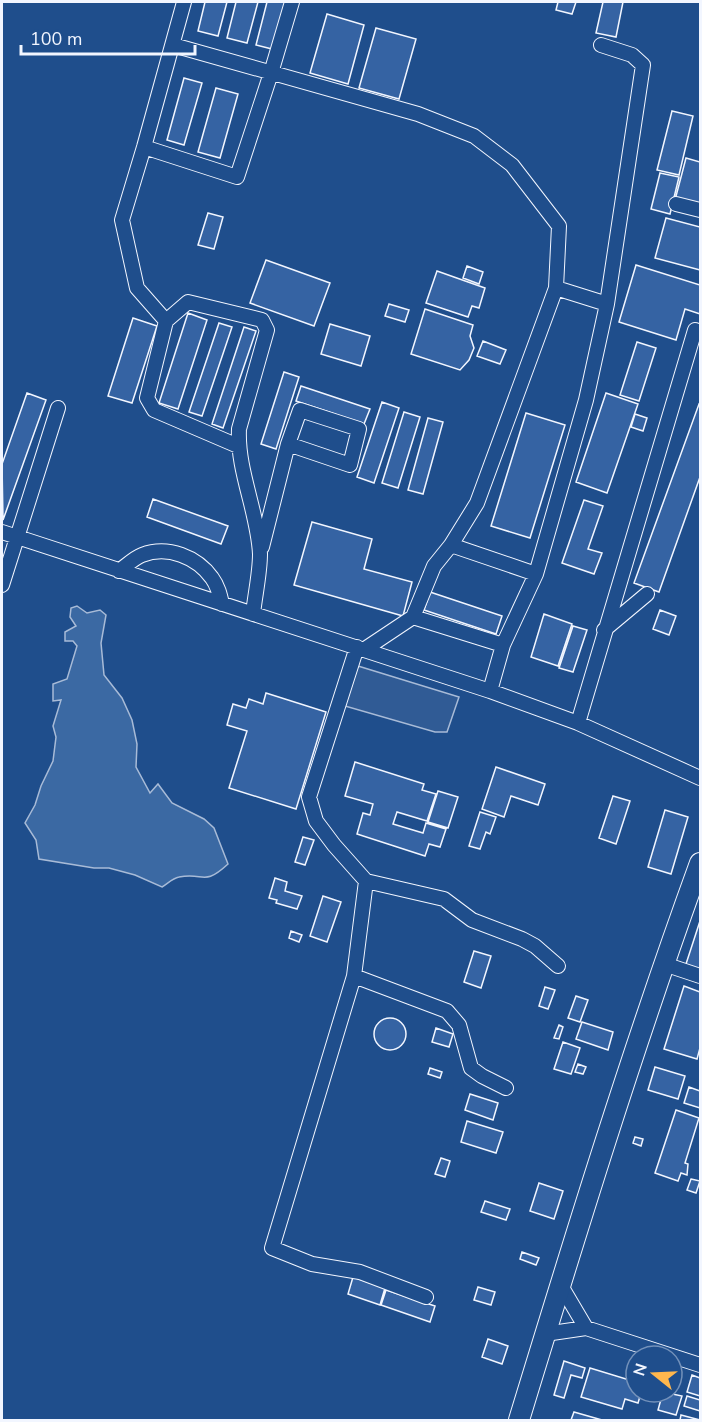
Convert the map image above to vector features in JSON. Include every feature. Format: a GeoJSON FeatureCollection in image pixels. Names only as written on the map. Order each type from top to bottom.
{"type":"FeatureCollection","features":[{"type":"Feature","properties":{"kind":"highway"},"geometry":{"type":"LineString","coordinates":[[519,1420],[633,1055],[700,863]]}},
{"type":"Feature","properties":{"kind":"street"},"geometry":{"type":"LineString","coordinates":[[166,321],[137,288],[122,220],[184,2]]}},
{"type":"Feature","properties":{"kind":"street"},"geometry":{"type":"LineString","coordinates":[[144,147],[237,177],[292,2]]}},
{"type":"Feature","properties":{"kind":"street"},"geometry":{"type":"LineString","coordinates":[[173,45],[418,114],[474,136],[512,165],[559,226],[556,288],[477,502],[451,546],[434,566],[413,617],[361,648],[309,796],[316,821],[366,881],[444,899],[472,920],[535,946],[558,966]]}},
{"type":"Feature","properties":{"kind":"street"},"geometry":{"type":"LineString","coordinates":[[490,691],[503,645],[536,574],[586,400],[608,304],[643,65],[632,55],[601,45]]}},
{"type":"Feature","properties":{"kind":"street"},"geometry":{"type":"LineString","coordinates":[[676,204],[700,210]]}},
{"type":"Feature","properties":{"kind":"street"},"geometry":{"type":"LineString","coordinates":[[556,288],[608,304]]}},
{"type":"Feature","properties":{"kind":"street"},"geometry":{"type":"LineString","coordinates":[[238,446],[154,410],[147,398],[166,321],[188,302],[262,320],[267,330],[242,415],[238,446],[260,554]]}},
{"type":"Feature","properties":{"kind":"street"},"geometry":{"type":"LineString","coordinates":[[578,723],[695,330],[700,332]]}},
{"type":"Feature","properties":{"kind":"street"},"geometry":{"type":"LineString","coordinates":[[2,585],[58,408]]}},
{"type":"Feature","properties":{"kind":"street"},"geometry":{"type":"LineString","coordinates":[[254,614],[260,554],[288,444],[300,410],[359,429],[350,465],[288,444]]}},
{"type":"Feature","properties":{"kind":"street"},"geometry":{"type":"LineString","coordinates":[[2,532],[490,691],[578,723],[700,778]]}},
{"type":"Feature","properties":{"kind":"street"},"geometry":{"type":"LineString","coordinates":[[451,546],[536,574]]}},
{"type":"Feature","properties":{"kind":"street"},"geometry":{"type":"LineString","coordinates":[[119,571],[142,555],[164,551],[185,555],[201,565],[213,579],[222,604]]}},
{"type":"Feature","properties":{"kind":"street"},"geometry":{"type":"LineString","coordinates":[[604,630],[647,594]]}},
{"type":"Feature","properties":{"kind":"street"},"geometry":{"type":"LineString","coordinates":[[413,617],[503,645]]}},
{"type":"Feature","properties":{"kind":"street"},"geometry":{"type":"LineString","coordinates":[[366,881],[354,976],[272,1248],[312,1264],[360,1272],[426,1297]]}},
{"type":"Feature","properties":{"kind":"street"},"geometry":{"type":"LineString","coordinates":[[664,964],[700,976]]}},
{"type":"Feature","properties":{"kind":"street"},"geometry":{"type":"LineString","coordinates":[[354,976],[447,1011],[459,1025],[471,1068],[506,1088]]}},
{"type":"Feature","properties":{"kind":"street"},"geometry":{"type":"LineString","coordinates":[[560,1284],[586,1328]]}},
{"type":"Feature","properties":{"kind":"street"},"geometry":{"type":"LineString","coordinates":[[545,1334],[586,1328],[700,1365]]}},
{"type":"Feature","properties":{"kind":"shaded area"},"geometry":{"type":"Polygon","coordinates":[[[77,606],[87,613],[100,610],[106,615],[101,643],[104,675],[122,698],[132,720],[137,744],[136,767],[150,793],[158,784],[172,803],[204,819],[214,828],[228,864],[213,875],[179,877],[162,887],[135,875],[109,868],[94,868],[39,859],[36,840],[25,823],[53,761],[56,737],[53,726],[61,700],[53,701],[53,684],[67,679],[77,646],[73,641],[65,641],[65,632],[76,626],[70,617],[71,608],[77,606]]]}},
{"type":"Feature","properties":{"kind":"shaded area"},"geometry":{"type":"Polygon","coordinates":[[[358,666],[459,697],[447,732],[435,732],[345,706],[358,666]]]}},
{"type":"Feature","properties":{"kind":"building"},"geometry":{"type":"Polygon","coordinates":[[[205,2],[227,2],[218,36],[198,31],[205,2]]]}},
{"type":"Feature","properties":{"kind":"building"},"geometry":{"type":"Polygon","coordinates":[[[236,2],[258,2],[247,43],[227,38],[236,2]]]}},
{"type":"Feature","properties":{"kind":"building"},"geometry":{"type":"Polygon","coordinates":[[[267,2],[289,2],[276,50],[256,45],[267,2]]]}},
{"type":"Feature","properties":{"kind":"building"},"geometry":{"type":"Polygon","coordinates":[[[558,2],[576,2],[572,14],[556,10],[558,2]]]}},
{"type":"Feature","properties":{"kind":"building"},"geometry":{"type":"Polygon","coordinates":[[[603,2],[623,2],[616,37],[596,33],[603,2]]]}},
{"type":"Feature","properties":{"kind":"building"},"geometry":{"type":"Polygon","coordinates":[[[327,14],[364,25],[348,84],[310,73],[327,14]]]}},
{"type":"Feature","properties":{"kind":"building"},"geometry":{"type":"Polygon","coordinates":[[[376,28],[416,39],[399,99],[359,88],[376,28]]]}},
{"type":"Feature","properties":{"kind":"building"},"geometry":{"type":"Polygon","coordinates":[[[184,78],[202,83],[184,145],[167,140],[184,78]]]}},
{"type":"Feature","properties":{"kind":"building"},"geometry":{"type":"Polygon","coordinates":[[[216,88],[238,94],[220,158],[198,152],[216,88]]]}},
{"type":"Feature","properties":{"kind":"building"},"geometry":{"type":"Polygon","coordinates":[[[672,111],[693,116],[679,175],[657,170],[672,111]]]}},
{"type":"Feature","properties":{"kind":"building"},"geometry":{"type":"Polygon","coordinates":[[[686,158],[700,162],[700,206],[675,200],[686,158]]]}},
{"type":"Feature","properties":{"kind":"building"},"geometry":{"type":"Polygon","coordinates":[[[660,173],[679,177],[670,214],[651,209],[660,173]]]}},
{"type":"Feature","properties":{"kind":"building"},"geometry":{"type":"Polygon","coordinates":[[[208,213],[223,217],[214,249],[198,245],[208,213]]]}},
{"type":"Feature","properties":{"kind":"building"},"geometry":{"type":"Polygon","coordinates":[[[666,218],[700,227],[700,270],[655,258],[666,218]]]}},
{"type":"Feature","properties":{"kind":"building"},"geometry":{"type":"Polygon","coordinates":[[[266,260],[330,283],[314,326],[250,303],[266,260]]]}},
{"type":"Feature","properties":{"kind":"building"},"geometry":{"type":"Polygon","coordinates":[[[636,265],[700,285],[700,314],[685,309],[676,340],[619,322],[636,265]]]}},
{"type":"Feature","properties":{"kind":"building"},"geometry":{"type":"Polygon","coordinates":[[[467,266],[483,272],[479,284],[463,278],[467,266]]]}},
{"type":"Feature","properties":{"kind":"building"},"geometry":{"type":"Polygon","coordinates":[[[437,271],[485,288],[479,308],[472,306],[468,317],[426,303],[437,271]]]}},
{"type":"Feature","properties":{"kind":"building"},"geometry":{"type":"Polygon","coordinates":[[[389,304],[409,310],[405,322],[385,316],[389,304]]]}},
{"type":"Feature","properties":{"kind":"building"},"geometry":{"type":"Polygon","coordinates":[[[425,309],[473,325],[470,336],[474,348],[469,360],[460,370],[411,354],[425,309]]]}},
{"type":"Feature","properties":{"kind":"building"},"geometry":{"type":"Polygon","coordinates":[[[188,313],[207,320],[178,409],[159,403],[188,313]]]}},
{"type":"Feature","properties":{"kind":"building"},"geometry":{"type":"Polygon","coordinates":[[[133,318],[157,326],[132,403],[108,396],[133,318]]]}},
{"type":"Feature","properties":{"kind":"building"},"geometry":{"type":"Polygon","coordinates":[[[219,323],[232,327],[202,416],[189,412],[219,323]]]}},
{"type":"Feature","properties":{"kind":"building"},"geometry":{"type":"Polygon","coordinates":[[[330,324],[370,336],[361,366],[321,354],[330,324]]]}},
{"type":"Feature","properties":{"kind":"building"},"geometry":{"type":"Polygon","coordinates":[[[244,327],[256,331],[223,428],[212,424],[244,327]]]}},
{"type":"Feature","properties":{"kind":"building"},"geometry":{"type":"Polygon","coordinates":[[[483,341],[506,350],[500,364],[477,356],[483,341]]]}},
{"type":"Feature","properties":{"kind":"building"},"geometry":{"type":"Polygon","coordinates":[[[637,342],[656,348],[639,401],[620,395],[637,342]]]}},
{"type":"Feature","properties":{"kind":"building"},"geometry":{"type":"Polygon","coordinates":[[[284,372],[299,377],[276,449],[261,444],[284,372]]]}},
{"type":"Feature","properties":{"kind":"building"},"geometry":{"type":"Polygon","coordinates":[[[301,386],[370,409],[364,424],[296,401],[301,386]]]}},
{"type":"Feature","properties":{"kind":"building"},"geometry":{"type":"Polygon","coordinates":[[[27,393],[46,400],[3,520],[2,464],[27,393]]]}},
{"type":"Feature","properties":{"kind":"building"},"geometry":{"type":"Polygon","coordinates":[[[606,393],[638,404],[607,493],[576,482],[606,393]]]}},
{"type":"Feature","properties":{"kind":"building"},"geometry":{"type":"Polygon","coordinates":[[[382,402],[399,408],[374,483],[357,477],[382,402]]]}},
{"type":"Feature","properties":{"kind":"building"},"geometry":{"type":"Polygon","coordinates":[[[699,404],[700,477],[659,592],[634,583],[699,404]]]}},
{"type":"Feature","properties":{"kind":"building"},"geometry":{"type":"Polygon","coordinates":[[[404,412],[420,417],[398,488],[382,483],[404,412]]]}},
{"type":"Feature","properties":{"kind":"building"},"geometry":{"type":"Polygon","coordinates":[[[526,413],[565,425],[530,538],[491,526],[526,413]]]}},
{"type":"Feature","properties":{"kind":"building"},"geometry":{"type":"Polygon","coordinates":[[[635,414],[647,418],[643,431],[631,427],[635,414]]]}},
{"type":"Feature","properties":{"kind":"building"},"geometry":{"type":"Polygon","coordinates":[[[428,418],[443,422],[423,494],[408,490],[428,418]]]}},
{"type":"Feature","properties":{"kind":"building"},"geometry":{"type":"Polygon","coordinates":[[[153,499],[228,526],[221,544],[147,517],[153,499]]]}},
{"type":"Feature","properties":{"kind":"building"},"geometry":{"type":"Polygon","coordinates":[[[584,500],[603,506],[588,549],[602,553],[594,574],[562,563],[584,500]]]}},
{"type":"Feature","properties":{"kind":"building"},"geometry":{"type":"Polygon","coordinates":[[[312,522],[372,539],[364,569],[412,582],[403,616],[294,585],[312,522]]]}},
{"type":"Feature","properties":{"kind":"building"},"geometry":{"type":"Polygon","coordinates":[[[430,592],[502,616],[496,634],[424,610],[430,592]]]}},
{"type":"Feature","properties":{"kind":"building"},"geometry":{"type":"Polygon","coordinates":[[[660,610],[676,616],[669,635],[653,629],[660,610]]]}},
{"type":"Feature","properties":{"kind":"building"},"geometry":{"type":"Polygon","coordinates":[[[544,614],[572,624],[558,666],[531,657],[544,614]]]}},
{"type":"Feature","properties":{"kind":"building"},"geometry":{"type":"Polygon","coordinates":[[[573,626],[587,630],[573,672],[559,668],[573,626]]]}},
{"type":"Feature","properties":{"kind":"building"},"geometry":{"type":"Polygon","coordinates":[[[266,693],[326,712],[296,809],[229,788],[247,731],[227,725],[233,704],[246,708],[249,699],[263,704],[266,693]]]}},
{"type":"Feature","properties":{"kind":"building"},"geometry":{"type":"Polygon","coordinates":[[[355,762],[424,784],[422,790],[436,794],[427,821],[397,812],[393,824],[423,833],[426,823],[446,829],[440,847],[429,844],[425,856],[357,834],[363,813],[370,815],[373,804],[345,796],[355,762]]]}},
{"type":"Feature","properties":{"kind":"building"},"geometry":{"type":"Polygon","coordinates":[[[496,767],[545,784],[538,805],[511,796],[504,817],[482,809],[496,767]]]}},
{"type":"Feature","properties":{"kind":"building"},"geometry":{"type":"Polygon","coordinates":[[[438,791],[458,797],[448,828],[428,822],[438,791]]]}},
{"type":"Feature","properties":{"kind":"building"},"geometry":{"type":"Polygon","coordinates":[[[613,796],[630,801],[616,844],[599,838],[613,796]]]}},
{"type":"Feature","properties":{"kind":"building"},"geometry":{"type":"Polygon","coordinates":[[[665,810],[688,817],[671,874],[648,867],[665,810]]]}},
{"type":"Feature","properties":{"kind":"building"},"geometry":{"type":"Polygon","coordinates":[[[480,812],[496,817],[490,834],[486,832],[480,849],[469,846],[480,812]]]}},
{"type":"Feature","properties":{"kind":"building"},"geometry":{"type":"Polygon","coordinates":[[[303,837],[314,840],[305,865],[295,862],[303,837]]]}},
{"type":"Feature","properties":{"kind":"building"},"geometry":{"type":"Polygon","coordinates":[[[275,878],[287,882],[285,891],[302,896],[297,909],[276,903],[277,900],[269,898],[275,878]]]}},
{"type":"Feature","properties":{"kind":"building"},"geometry":{"type":"Polygon","coordinates":[[[323,896],[341,902],[327,942],[310,936],[323,896]]]}},
{"type":"Feature","properties":{"kind":"building"},"geometry":{"type":"Polygon","coordinates":[[[700,921],[700,972],[685,967],[700,921]]]}},
{"type":"Feature","properties":{"kind":"building"},"geometry":{"type":"Polygon","coordinates":[[[291,931],[302,935],[299,942],[289,938],[291,931]]]}},
{"type":"Feature","properties":{"kind":"building"},"geometry":{"type":"Polygon","coordinates":[[[474,951],[491,956],[481,988],[464,982],[474,951]]]}},
{"type":"Feature","properties":{"kind":"building"},"geometry":{"type":"Polygon","coordinates":[[[684,986],[700,992],[700,1048],[697,1059],[664,1049],[684,986]]]}},
{"type":"Feature","properties":{"kind":"building"},"geometry":{"type":"Polygon","coordinates":[[[545,987],[555,990],[548,1009],[539,1006],[545,987]]]}},
{"type":"Feature","properties":{"kind":"building"},"geometry":{"type":"Polygon","coordinates":[[[576,996],[588,1000],[580,1022],[568,1018],[576,996]]]}},
{"type":"Feature","properties":{"kind":"building"},"geometry":{"type":"Polygon","coordinates":[[[390,1018],[401,1023],[406,1034],[401,1045],[390,1050],[379,1045],[374,1034],[379,1023],[390,1018]]]}},
{"type":"Feature","properties":{"kind":"building"},"geometry":{"type":"Polygon","coordinates":[[[582,1022],[613,1032],[608,1050],[576,1039],[582,1022]]]}},
{"type":"Feature","properties":{"kind":"building"},"geometry":{"type":"Polygon","coordinates":[[[559,1025],[563,1027],[559,1039],[554,1038],[559,1025]]]}},
{"type":"Feature","properties":{"kind":"building"},"geometry":{"type":"Polygon","coordinates":[[[436,1028],[453,1034],[449,1047],[432,1042],[436,1028]]]}},
{"type":"Feature","properties":{"kind":"building"},"geometry":{"type":"Polygon","coordinates":[[[563,1042],[580,1048],[571,1074],[554,1069],[563,1042]]]}},
{"type":"Feature","properties":{"kind":"building"},"geometry":{"type":"Polygon","coordinates":[[[578,1064],[586,1067],[583,1074],[575,1072],[578,1064]]]}},
{"type":"Feature","properties":{"kind":"building"},"geometry":{"type":"Polygon","coordinates":[[[655,1067],[685,1076],[678,1099],[648,1090],[655,1067]]]}},
{"type":"Feature","properties":{"kind":"building"},"geometry":{"type":"Polygon","coordinates":[[[430,1068],[442,1072],[440,1078],[428,1074],[430,1068]]]}},
{"type":"Feature","properties":{"kind":"building"},"geometry":{"type":"Polygon","coordinates":[[[689,1087],[700,1091],[700,1108],[684,1103],[689,1087]]]}},
{"type":"Feature","properties":{"kind":"building"},"geometry":{"type":"Polygon","coordinates":[[[470,1094],[498,1103],[493,1120],[465,1110],[470,1094]]]}},
{"type":"Feature","properties":{"kind":"building"},"geometry":{"type":"Polygon","coordinates":[[[676,1110],[699,1118],[685,1163],[688,1164],[687,1175],[681,1173],[678,1181],[655,1173],[676,1110]]]}},
{"type":"Feature","properties":{"kind":"building"},"geometry":{"type":"Polygon","coordinates":[[[467,1121],[503,1132],[496,1153],[461,1142],[467,1121]]]}},
{"type":"Feature","properties":{"kind":"building"},"geometry":{"type":"Polygon","coordinates":[[[635,1137],[643,1139],[641,1146],[633,1143],[635,1137]]]}},
{"type":"Feature","properties":{"kind":"building"},"geometry":{"type":"Polygon","coordinates":[[[441,1158],[450,1161],[445,1177],[435,1174],[441,1158]]]}},
{"type":"Feature","properties":{"kind":"building"},"geometry":{"type":"Polygon","coordinates":[[[691,1179],[700,1181],[696,1193],[687,1190],[691,1179]]]}},
{"type":"Feature","properties":{"kind":"building"},"geometry":{"type":"Polygon","coordinates":[[[539,1183],[563,1191],[554,1219],[530,1211],[539,1183]]]}},
{"type":"Feature","properties":{"kind":"building"},"geometry":{"type":"Polygon","coordinates":[[[485,1201],[510,1209],[506,1220],[481,1212],[485,1201]]]}},
{"type":"Feature","properties":{"kind":"building"},"geometry":{"type":"Polygon","coordinates":[[[522,1252],[539,1258],[536,1265],[520,1259],[522,1252]]]}},
{"type":"Feature","properties":{"kind":"building"},"geometry":{"type":"Polygon","coordinates":[[[353,1277],[385,1288],[380,1305],[348,1294],[353,1277]]]}},
{"type":"Feature","properties":{"kind":"building"},"geometry":{"type":"Polygon","coordinates":[[[478,1287],[495,1292],[491,1305],[474,1300],[478,1287]]]}},
{"type":"Feature","properties":{"kind":"building"},"geometry":{"type":"Polygon","coordinates":[[[386,1290],[435,1306],[430,1322],[381,1305],[386,1290]]]}},
{"type":"Feature","properties":{"kind":"building"},"geometry":{"type":"Polygon","coordinates":[[[488,1339],[508,1346],[502,1364],[482,1357],[488,1339]]]}},
{"type":"Feature","properties":{"kind":"building"},"geometry":{"type":"Polygon","coordinates":[[[564,1361],[585,1368],[582,1378],[571,1375],[564,1398],[554,1395],[564,1361]]]}},
{"type":"Feature","properties":{"kind":"building"},"geometry":{"type":"Polygon","coordinates":[[[590,1368],[624,1378],[622,1409],[581,1397],[590,1368]]]}},
{"type":"Feature","properties":{"kind":"building"},"geometry":{"type":"Polygon","coordinates":[[[692,1375],[700,1378],[700,1396],[687,1392],[692,1375]]]}},
{"type":"Feature","properties":{"kind":"building"},"geometry":{"type":"Polygon","coordinates":[[[687,1396],[700,1400],[700,1411],[684,1406],[687,1396]]]}},
{"type":"Feature","properties":{"kind":"building"},"geometry":{"type":"Polygon","coordinates":[[[660,1404],[679,1404],[676,1415],[658,1410],[660,1404]]]}},
{"type":"Feature","properties":{"kind":"building"},"geometry":{"type":"Polygon","coordinates":[[[574,1412],[602,1420],[571,1420],[574,1412]]]}},
{"type":"Feature","properties":{"kind":"building"},"geometry":{"type":"Polygon","coordinates":[[[681,1415],[700,1420],[680,1420],[681,1415]]]}}]}
